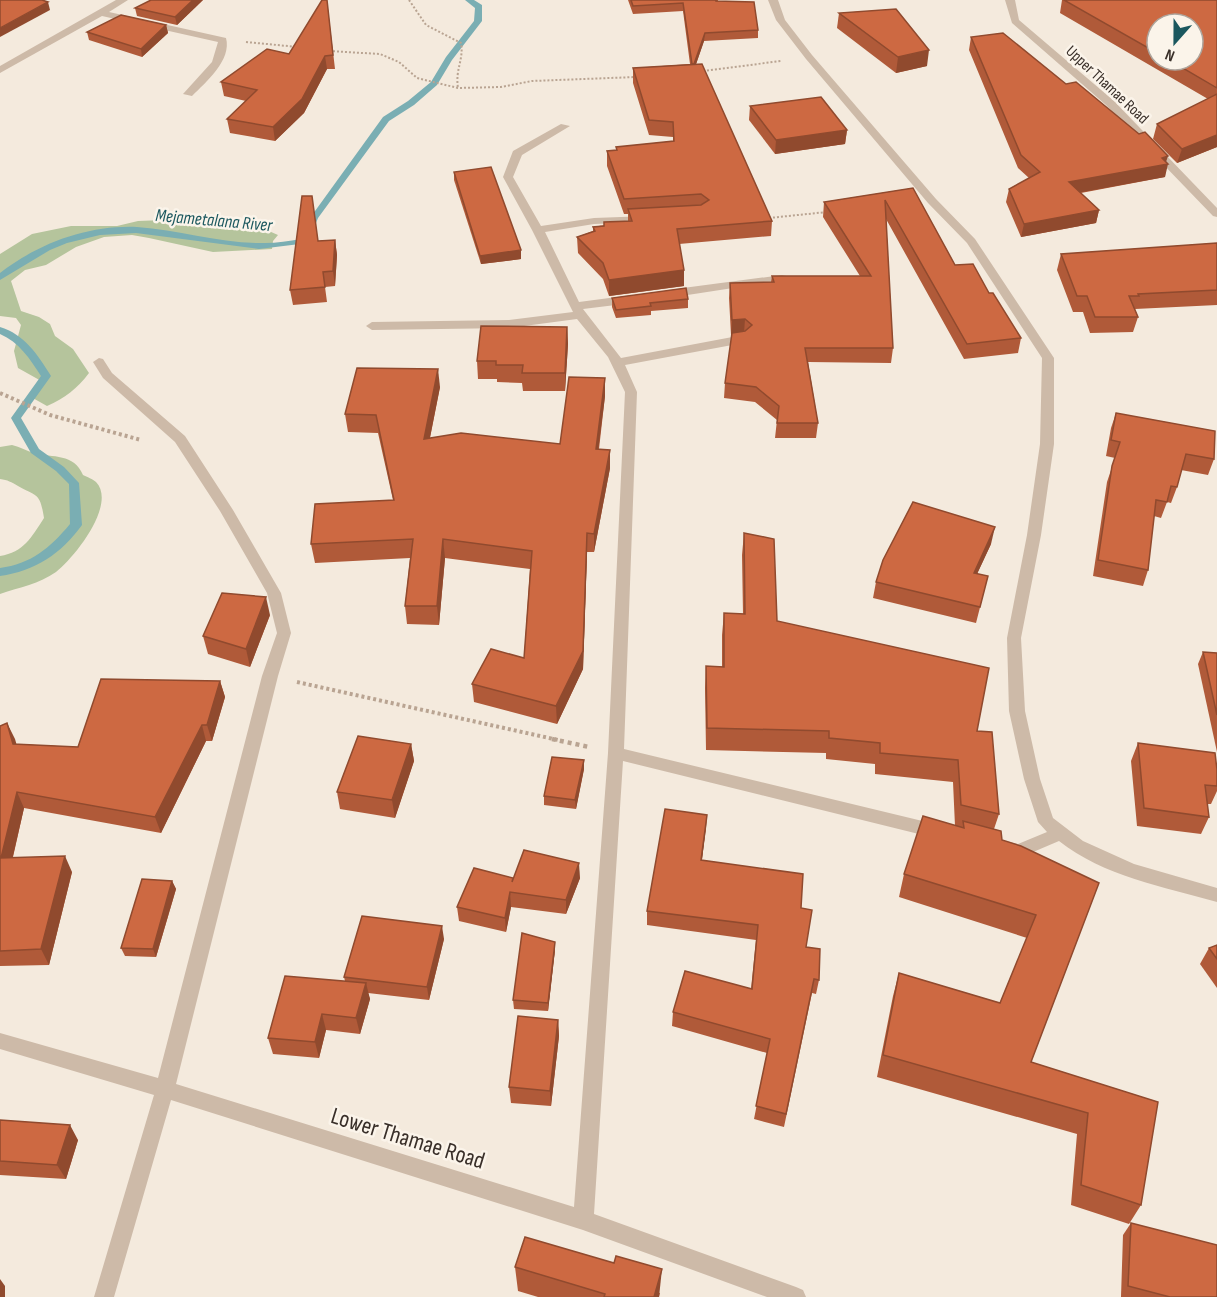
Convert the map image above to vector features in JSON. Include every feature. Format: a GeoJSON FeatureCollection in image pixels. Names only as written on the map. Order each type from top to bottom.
{"type":"FeatureCollection","features":[{"type":"Feature","properties":{"kind":"street"},"geometry":{"type":"LineString","coordinates":[[0,70],[123,0]]}},
{"type":"Feature","properties":{"kind":"street"},"geometry":{"type":"LineString","coordinates":[[773,0],[781,20],[809,57],[932,201],[971,241],[1048,358],[1047,444],[1034,535],[1014,638],[1017,711],[1032,778],[1046,822],[1077,846],[1131,870],[1217,895]]}},
{"type":"Feature","properties":{"kind":"street","name":"Upper Thamae Road"},"geometry":{"type":"LineString","coordinates":[[1010,0],[1015,21],[1110,103],[1217,214]]}},
{"type":"Feature","properties":{"kind":"street"},"geometry":{"type":"LineString","coordinates":[[102,13],[224,40],[224,46],[211,70],[188,94]]}},
{"type":"Feature","properties":{"kind":"street"},"geometry":{"type":"LineString","coordinates":[[565,126],[517,153],[508,177],[578,311],[614,356],[631,392],[616,753],[583,1220]]}},
{"type":"Feature","properties":{"kind":"street"},"geometry":{"type":"LineString","coordinates":[[538,231],[594,221],[657,219]]}},
{"type":"Feature","properties":{"kind":"street"},"geometry":{"type":"LineString","coordinates":[[372,326],[509,324],[650,296],[782,278]]}},
{"type":"Feature","properties":{"kind":"street"},"geometry":{"type":"LineString","coordinates":[[618,363],[743,339]]}},
{"type":"Feature","properties":{"kind":"street"},"geometry":{"type":"LineString","coordinates":[[99,362],[107,375],[180,439],[226,510],[274,592],[284,633],[270,676],[165,1089],[104,1297]]}},
{"type":"Feature","properties":{"kind":"street"},"geometry":{"type":"LineString","coordinates":[[616,753],[950,834]]}},
{"type":"Feature","properties":{"kind":"street"},"geometry":{"type":"LineString","coordinates":[[985,843],[1019,851],[1059,834]]}},
{"type":"Feature","properties":{"kind":"street","name":"Lower Thamae Road"},"geometry":{"type":"LineString","coordinates":[[0,1041],[165,1089],[583,1220],[796,1297]]}},
{"type":"Feature","properties":{"kind":"path"},"geometry":{"type":"LineString","coordinates":[[409,0],[426,25],[461,43],[463,53],[456,74],[458,88]]}},
{"type":"Feature","properties":{"kind":"path"},"geometry":{"type":"LineString","coordinates":[[224,40],[303,47]]}},
{"type":"Feature","properties":{"kind":"path"},"geometry":{"type":"LineString","coordinates":[[322,50],[380,54],[399,62],[417,78],[458,88],[501,87],[531,81],[638,77]]}},
{"type":"Feature","properties":{"kind":"path"},"geometry":{"type":"LineString","coordinates":[[696,72],[809,57]]}},
{"type":"Feature","properties":{"kind":"path"},"geometry":{"type":"LineString","coordinates":[[762,219],[837,211]]}},
{"type":"Feature","properties":{"kind":"path"},"geometry":{"type":"LineString","coordinates":[[0,393],[42,412],[99,430],[144,441],[180,439]]}},
{"type":"Feature","properties":{"kind":"path"},"geometry":{"type":"LineString","coordinates":[[270,676],[616,753]]}},
{"type":"Feature","properties":{"kind":"green space"},"geometry":{"type":"Polygon","coordinates":[[[215,220],[232,228],[262,228],[278,235],[273,241],[272,249],[213,252],[132,235],[104,237],[76,247],[46,265],[25,270],[11,281],[21,311],[39,317],[50,324],[55,336],[73,349],[89,373],[70,392],[47,406],[31,397],[43,382],[18,368],[14,351],[21,325],[16,318],[0,316],[0,254],[32,234],[71,226],[117,226],[138,221],[215,220]]]}},
{"type":"Feature","properties":{"kind":"green space"},"geometry":{"type":"Polygon","coordinates":[[[12,445],[74,463],[83,475],[96,482],[101,492],[101,503],[91,530],[64,565],[50,576],[0,594],[0,556],[21,547],[31,538],[44,518],[41,504],[34,494],[0,479],[0,447],[12,445]]]}},
{"type":"Feature","properties":{"kind":"building"},"geometry":{"type":"Polygon","coordinates":[[[0,0],[42,0],[48,2],[0,28],[0,0]]]}},
{"type":"Feature","properties":{"kind":"building"},"geometry":{"type":"Polygon","coordinates":[[[151,0],[193,0],[175,17],[135,8],[151,0]]]}},
{"type":"Feature","properties":{"kind":"building"},"geometry":{"type":"Polygon","coordinates":[[[322,0],[327,0],[333,55],[325,56],[302,99],[273,127],[227,119],[257,90],[221,82],[267,49],[289,54],[322,0]]]}},
{"type":"Feature","properties":{"kind":"building"},"geometry":{"type":"Polygon","coordinates":[[[631,0],[754,2],[758,30],[705,33],[694,64],[692,64],[683,3],[633,6],[631,0]]]}},
{"type":"Feature","properties":{"kind":"building"},"geometry":{"type":"Polygon","coordinates":[[[1064,0],[1217,0],[1217,88],[1190,72],[1205,72],[1205,12],[1145,12],[1145,46],[1064,0]]]}},
{"type":"Feature","properties":{"kind":"building"},"geometry":{"type":"Polygon","coordinates":[[[896,9],[929,50],[898,57],[839,13],[896,9]]]}},
{"type":"Feature","properties":{"kind":"building"},"geometry":{"type":"Polygon","coordinates":[[[121,15],[166,25],[141,49],[87,32],[121,15]]]}},
{"type":"Feature","properties":{"kind":"building"},"geometry":{"type":"Polygon","coordinates":[[[1003,33],[1066,84],[1076,82],[1139,134],[1145,132],[1168,156],[1162,158],[1168,164],[1069,182],[1099,210],[1024,224],[1009,189],[1040,172],[1021,155],[971,37],[1003,33]]]}},
{"type":"Feature","properties":{"kind":"building"},"geometry":{"type":"Polygon","coordinates":[[[702,64],[772,221],[677,229],[684,270],[609,280],[603,263],[577,237],[595,231],[593,227],[604,226],[604,222],[632,221],[628,209],[701,205],[709,200],[701,194],[624,199],[607,151],[617,150],[616,147],[674,141],[673,122],[649,120],[633,68],[702,64]]]}},
{"type":"Feature","properties":{"kind":"building"},"geometry":{"type":"Polygon","coordinates":[[[1217,94],[1217,135],[1182,149],[1157,124],[1217,94]]]}},
{"type":"Feature","properties":{"kind":"building"},"geometry":{"type":"Polygon","coordinates":[[[821,97],[847,130],[776,140],[750,106],[821,97]]]}},
{"type":"Feature","properties":{"kind":"building"},"geometry":{"type":"Polygon","coordinates":[[[491,167],[521,250],[480,256],[454,172],[491,167]]]}},
{"type":"Feature","properties":{"kind":"building"},"geometry":{"type":"Polygon","coordinates":[[[913,188],[955,265],[973,264],[989,293],[993,293],[1021,338],[967,344],[885,200],[893,348],[805,348],[818,423],[777,423],[779,406],[756,387],[725,383],[732,333],[745,331],[752,325],[745,319],[732,320],[730,283],[774,282],[772,276],[871,276],[824,202],[913,188]]]}},
{"type":"Feature","properties":{"kind":"building"},"geometry":{"type":"Polygon","coordinates":[[[302,196],[312,196],[318,241],[335,240],[333,271],[323,272],[325,287],[290,290],[302,196]]]}},
{"type":"Feature","properties":{"kind":"building"},"geometry":{"type":"Polygon","coordinates":[[[1217,243],[1217,290],[1129,296],[1138,317],[1095,317],[1087,296],[1077,296],[1061,254],[1217,243]]]}},
{"type":"Feature","properties":{"kind":"building"},"geometry":{"type":"Polygon","coordinates":[[[686,288],[688,299],[650,303],[651,306],[616,310],[612,298],[686,288]]]}},
{"type":"Feature","properties":{"kind":"building"},"geometry":{"type":"Polygon","coordinates":[[[481,326],[567,327],[565,373],[522,373],[523,365],[496,365],[496,361],[477,361],[481,326]]]}},
{"type":"Feature","properties":{"kind":"building"},"geometry":{"type":"Polygon","coordinates":[[[357,368],[438,369],[424,439],[461,433],[560,444],[569,377],[605,378],[596,449],[610,450],[594,534],[587,533],[583,651],[556,706],[472,684],[491,649],[524,658],[532,551],[443,539],[437,606],[405,606],[413,539],[311,544],[315,504],[394,500],[376,415],[345,414],[357,368]]]}},
{"type":"Feature","properties":{"kind":"building"},"geometry":{"type":"Polygon","coordinates":[[[1116,413],[1215,431],[1214,459],[1186,454],[1177,487],[1171,486],[1167,502],[1156,500],[1148,570],[1098,560],[1112,466],[1120,442],[1111,440],[1116,413]]]}},
{"type":"Feature","properties":{"kind":"building"},"geometry":{"type":"Polygon","coordinates":[[[913,502],[995,527],[974,573],[988,576],[980,607],[876,582],[883,560],[913,502]]]}},
{"type":"Feature","properties":{"kind":"building"},"geometry":{"type":"Polygon","coordinates":[[[744,533],[774,539],[777,621],[989,668],[977,731],[992,732],[999,814],[961,805],[958,760],[880,753],[880,743],[829,738],[829,731],[707,728],[706,666],[724,667],[724,613],[745,614],[744,533]]]}},
{"type":"Feature","properties":{"kind":"building"},"geometry":{"type":"Polygon","coordinates":[[[222,593],[266,597],[246,649],[203,636],[222,593]]]}},
{"type":"Feature","properties":{"kind":"building"},"geometry":{"type":"Polygon","coordinates":[[[1203,652],[1217,653],[1217,715],[1203,652]]]}},
{"type":"Feature","properties":{"kind":"building"},"geometry":{"type":"Polygon","coordinates":[[[101,679],[220,681],[207,725],[202,725],[155,817],[17,792],[1,858],[65,856],[41,949],[0,951],[0,726],[7,723],[13,744],[78,747],[101,679]]]}},
{"type":"Feature","properties":{"kind":"building"},"geometry":{"type":"Polygon","coordinates":[[[358,736],[411,744],[392,800],[337,792],[358,736]]]}},
{"type":"Feature","properties":{"kind":"building"},"geometry":{"type":"Polygon","coordinates":[[[1138,743],[1215,753],[1217,786],[1205,785],[1209,817],[1144,808],[1138,743]]]}},
{"type":"Feature","properties":{"kind":"building"},"geometry":{"type":"Polygon","coordinates":[[[552,757],[584,760],[575,800],[544,796],[552,757]]]}},
{"type":"Feature","properties":{"kind":"building"},"geometry":{"type":"Polygon","coordinates":[[[665,809],[707,815],[701,860],[803,874],[801,908],[812,910],[806,947],[820,949],[819,980],[814,979],[786,1114],[756,1106],[770,1039],[673,1012],[685,971],[752,989],[758,925],[647,911],[665,809]]]}},
{"type":"Feature","properties":{"kind":"building"},"geometry":{"type":"Polygon","coordinates":[[[923,816],[964,828],[963,821],[1001,831],[1002,840],[1021,846],[1099,883],[1031,1062],[1158,1102],[1141,1205],[1081,1185],[1088,1113],[883,1055],[899,973],[1000,1003],[1036,915],[904,874],[923,816]]]}},
{"type":"Feature","properties":{"kind":"building"},"geometry":{"type":"Polygon","coordinates":[[[524,850],[579,863],[566,900],[510,892],[505,918],[457,907],[474,868],[513,878],[512,882],[524,850]]]}},
{"type":"Feature","properties":{"kind":"building"},"geometry":{"type":"Polygon","coordinates":[[[142,879],[172,881],[153,949],[121,948],[142,879]]]}},
{"type":"Feature","properties":{"kind":"building"},"geometry":{"type":"Polygon","coordinates":[[[362,916],[442,926],[427,987],[344,977],[362,916]]]}},
{"type":"Feature","properties":{"kind":"building"},"geometry":{"type":"Polygon","coordinates":[[[522,933],[555,942],[548,1003],[513,1000],[522,933]]]}},
{"type":"Feature","properties":{"kind":"building"},"geometry":{"type":"Polygon","coordinates":[[[1217,945],[1217,959],[1209,948],[1217,945]]]}},
{"type":"Feature","properties":{"kind":"building"},"geometry":{"type":"Polygon","coordinates":[[[285,976],[366,983],[356,1018],[322,1014],[315,1042],[268,1038],[285,976]]]}},
{"type":"Feature","properties":{"kind":"building"},"geometry":{"type":"Polygon","coordinates":[[[518,1016],[558,1020],[550,1091],[509,1087],[518,1016]]]}},
{"type":"Feature","properties":{"kind":"building"},"geometry":{"type":"Polygon","coordinates":[[[0,1120],[70,1125],[57,1165],[0,1161],[0,1120]]]}},
{"type":"Feature","properties":{"kind":"building"},"geometry":{"type":"Polygon","coordinates":[[[1131,1223],[1217,1245],[1217,1297],[1170,1297],[1128,1286],[1131,1223]]]}},
{"type":"Feature","properties":{"kind":"building"},"geometry":{"type":"Polygon","coordinates":[[[525,1237],[614,1263],[616,1256],[662,1269],[654,1297],[604,1297],[605,1294],[515,1267],[525,1237]]]}},
{"type":"Feature","properties":{"kind":"waterway","name":"Mejametalana River"},"geometry":{"type":"LineString","coordinates":[[0,277],[30,256],[47,248],[100,232],[136,230],[259,246],[305,241],[314,218],[386,119],[411,103],[434,83],[478,21],[479,7],[469,0]]}},
{"type":"Feature","properties":{"kind":"waterway","name":"Mejametalana River"},"geometry":{"type":"LineString","coordinates":[[0,330],[21,343],[46,376],[16,418],[35,451],[60,469],[74,483],[76,525],[43,558],[24,567],[0,572]]}}]}
